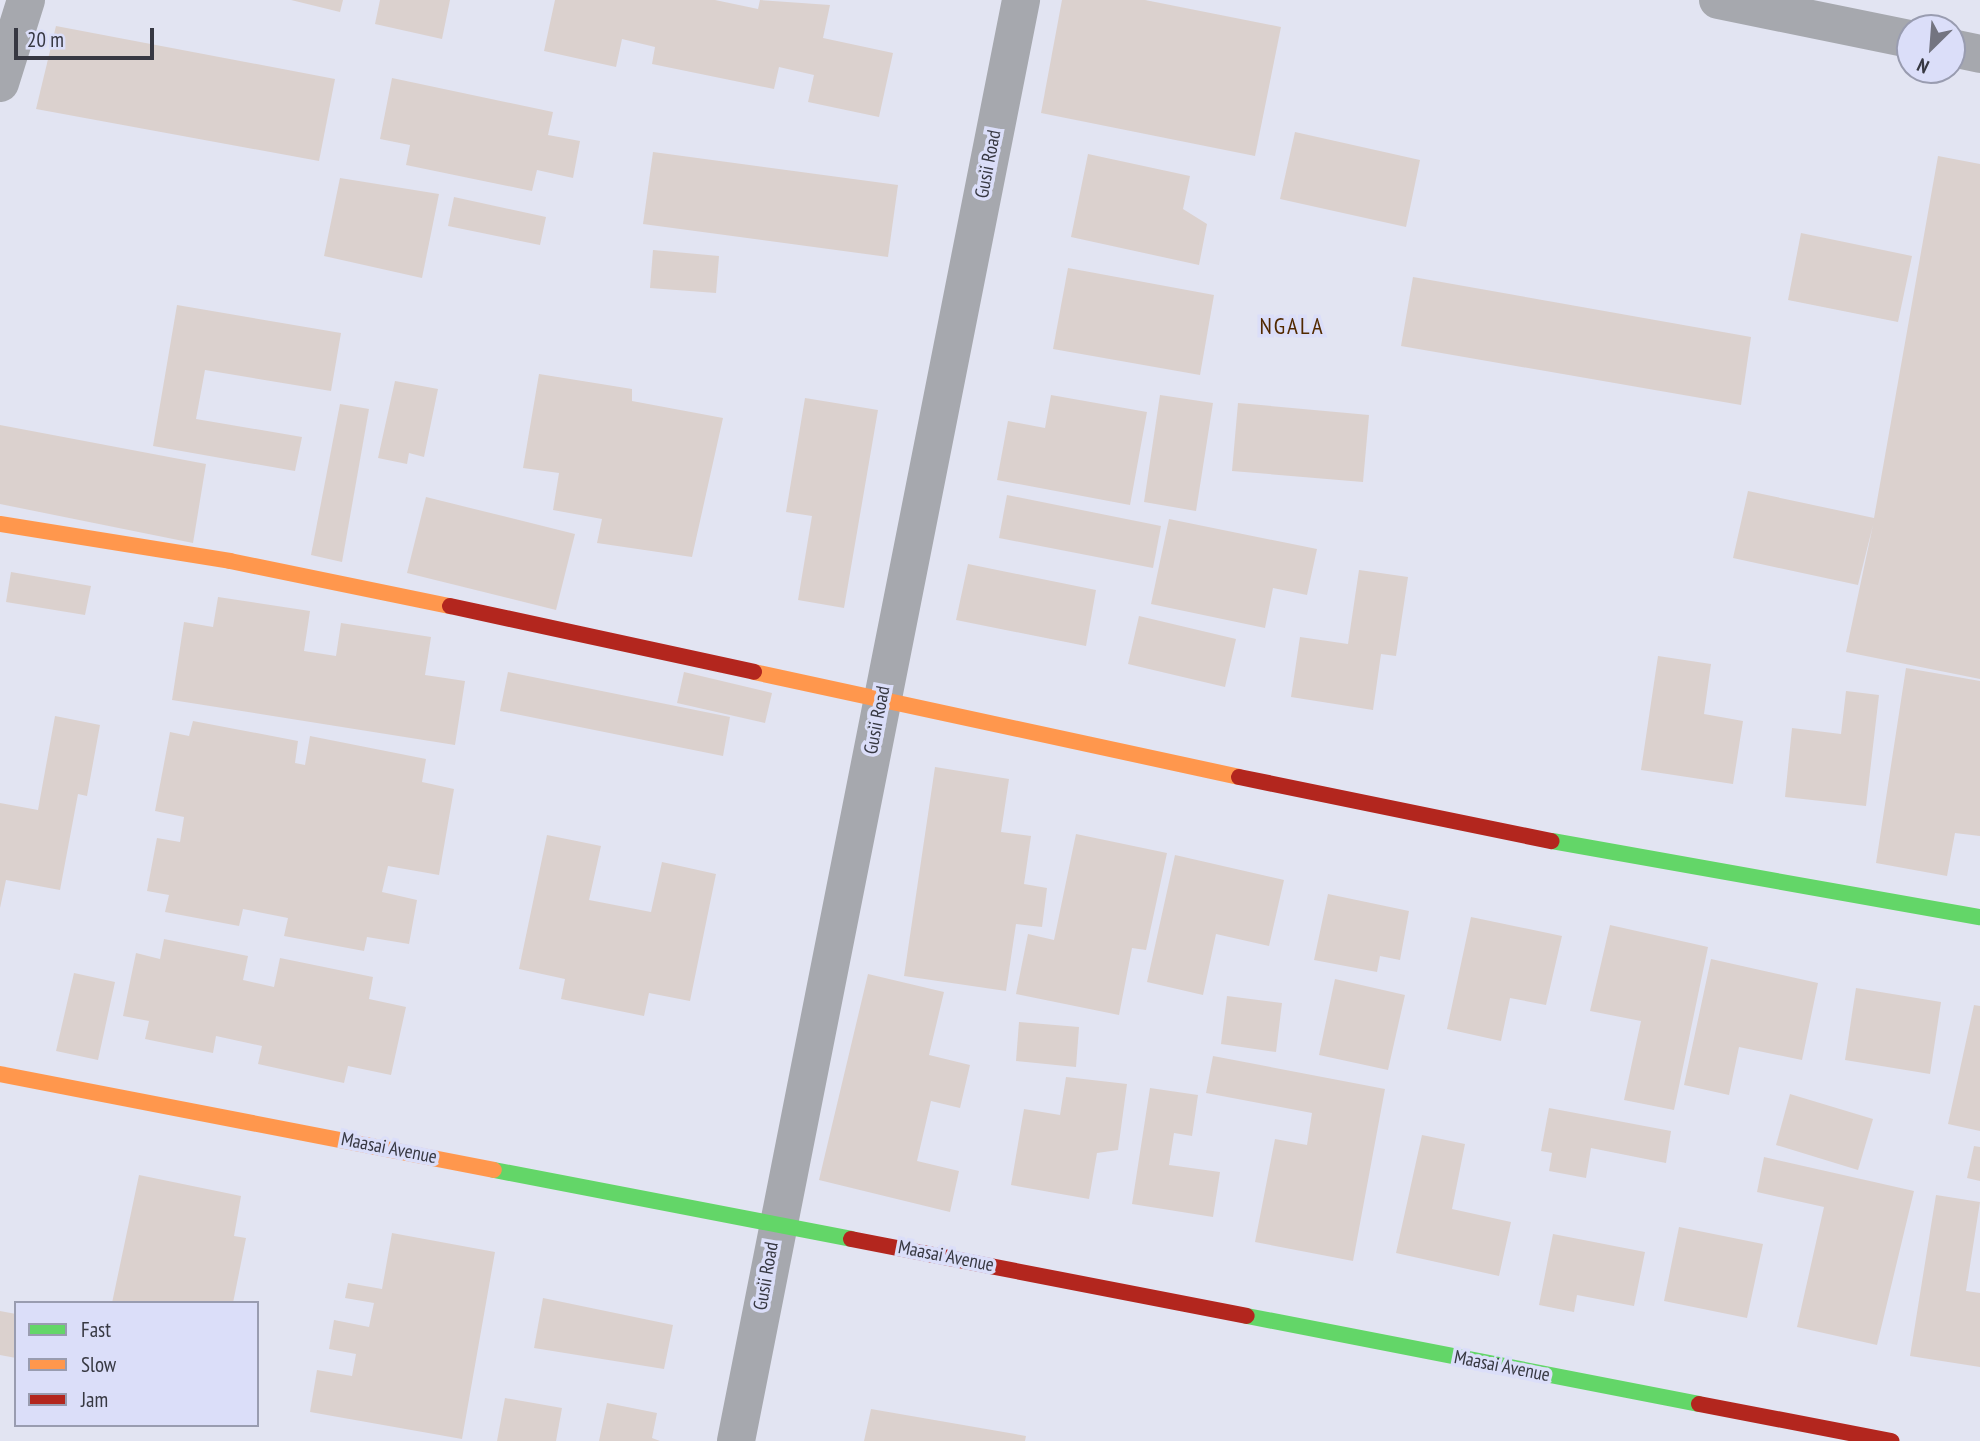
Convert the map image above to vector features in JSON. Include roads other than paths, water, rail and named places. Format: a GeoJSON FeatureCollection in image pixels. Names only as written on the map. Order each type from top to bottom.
{"type":"FeatureCollection","features":[{"type":"Feature","properties":{"kind":"street"},"geometry":{"type":"LineString","coordinates":[[0,83],[26,0]]}},
{"type":"Feature","properties":{"kind":"street","name":"Gusii Road"},"geometry":{"type":"LineString","coordinates":[[736,1441],[776,1222],[1021,0]]}},
{"type":"Feature","properties":{"kind":"street"},"geometry":{"type":"LineString","coordinates":[[1718,0],[1896,36]]}},
{"type":"Feature","properties":{"kind":"street"},"geometry":{"type":"LineString","coordinates":[[0,524],[257,567],[1451,823],[1980,918]]}},
{"type":"Feature","properties":{"kind":"street","name":"Maasai Avenue"},"geometry":{"type":"LineString","coordinates":[[0,1074],[776,1222],[1891,1441]]}},
{"type":"Feature","properties":{"kind":"district","name":"NGALA"},"geometry":{"type":"Point","coordinates":[1292,326]}}]}
